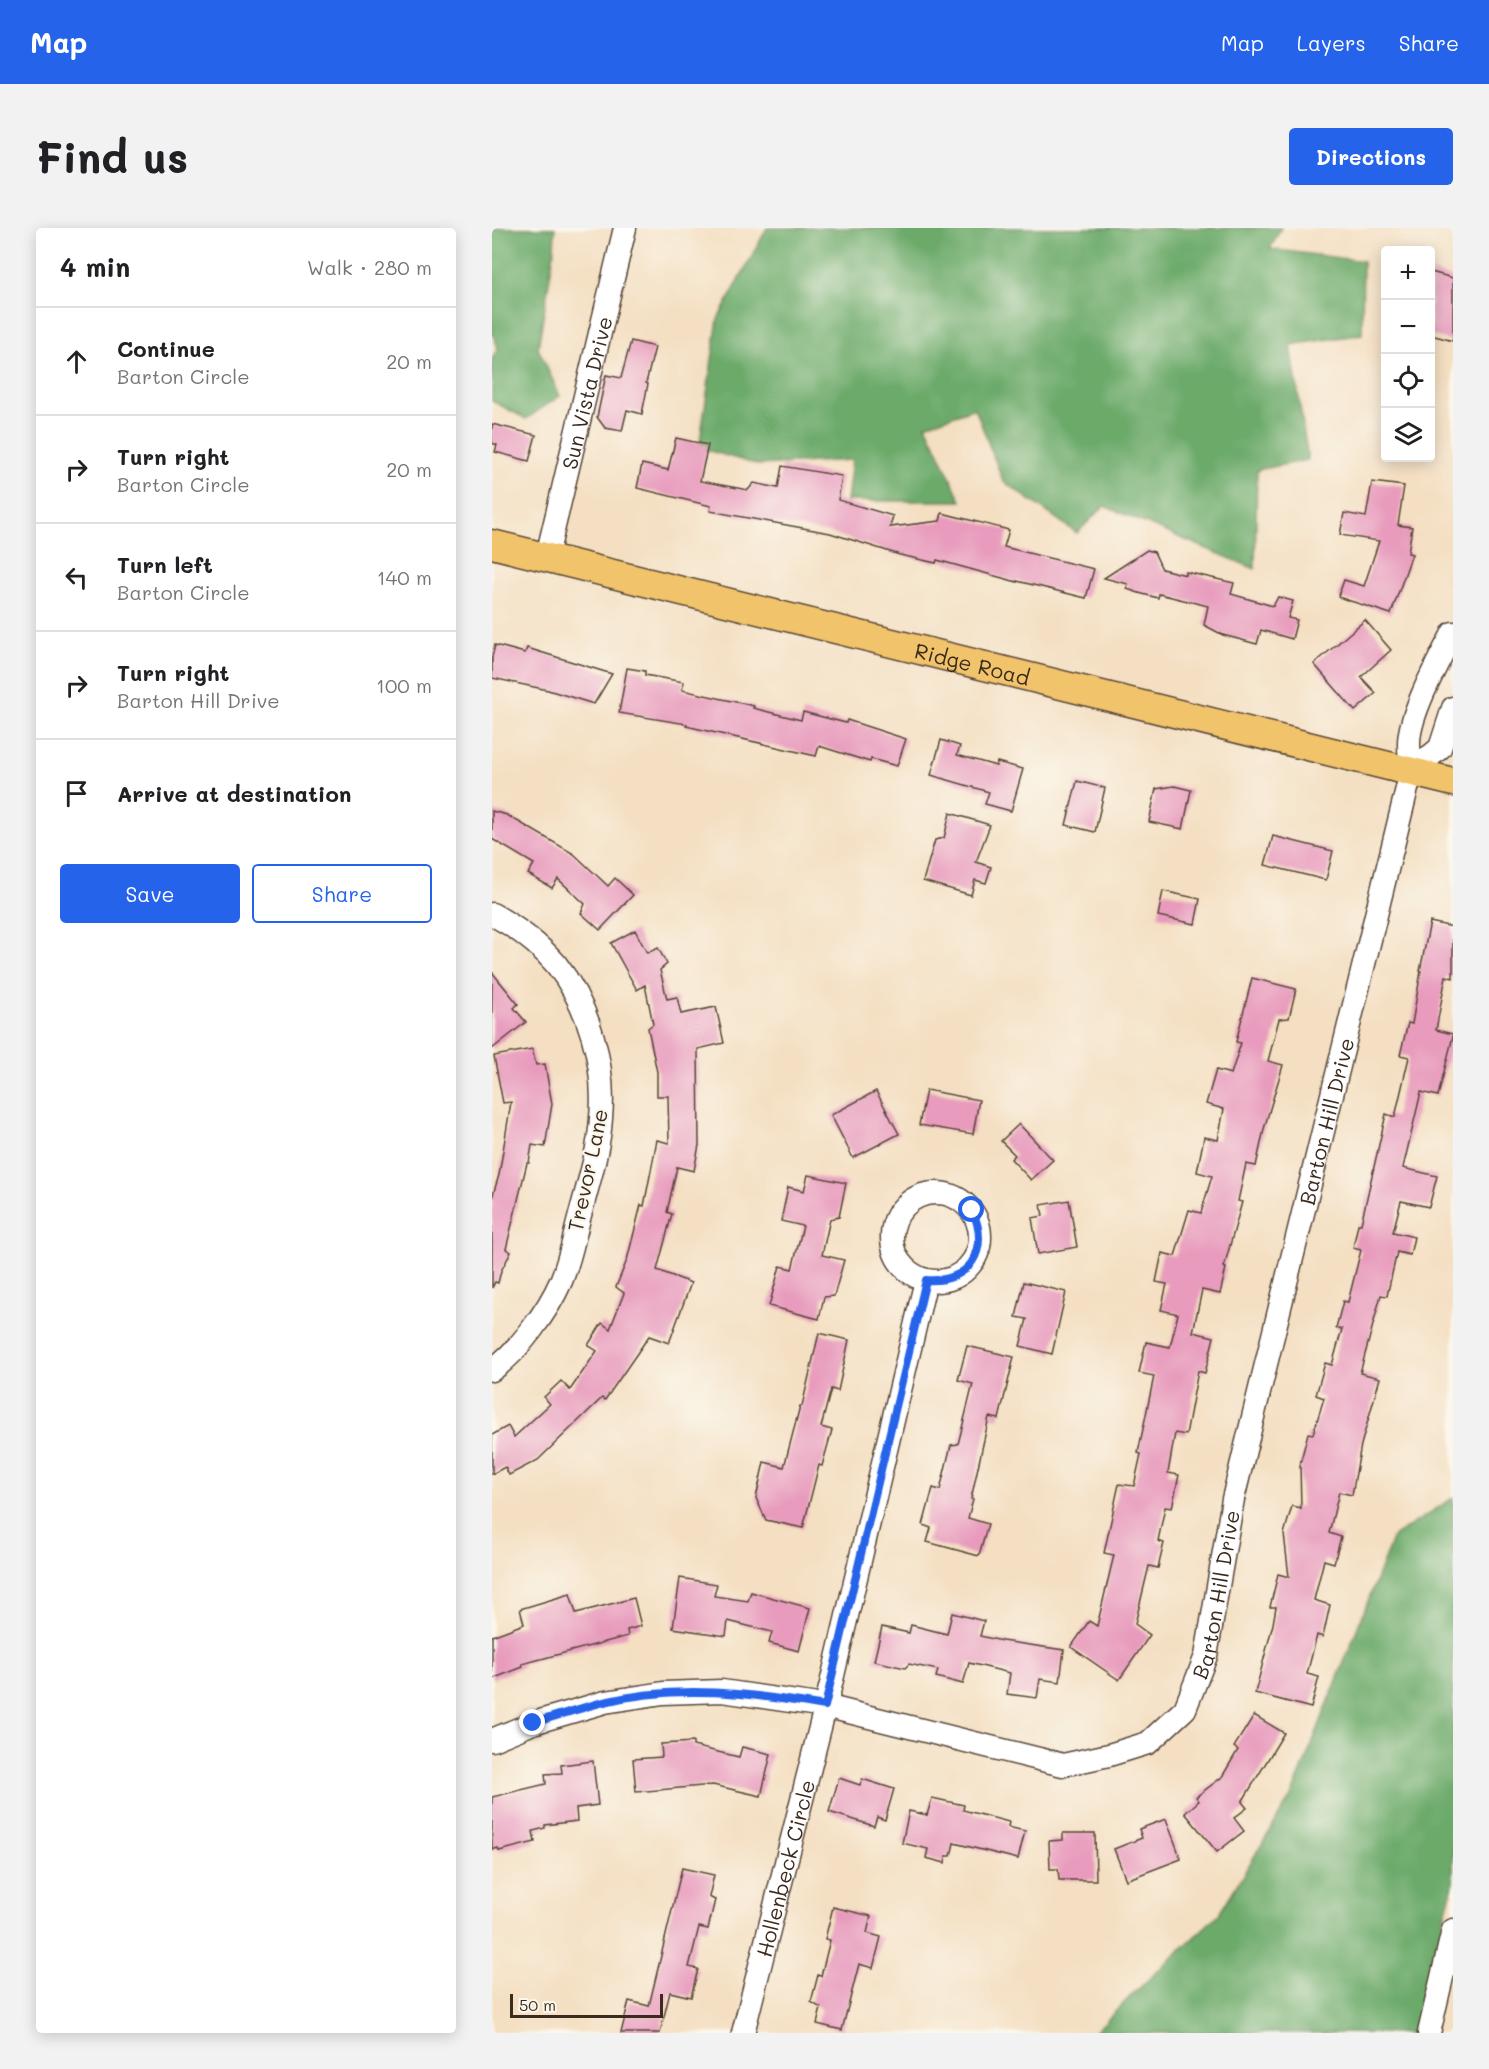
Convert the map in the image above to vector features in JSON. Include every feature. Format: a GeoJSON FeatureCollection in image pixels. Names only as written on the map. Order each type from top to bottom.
{"type":"FeatureCollection","features":[{"type":"Feature","properties":{"kind":"main road","name":"Ridge Road"},"geometry":{"type":"LineString","coordinates":[[492,544],[1453,782]]}},
{"type":"Feature","properties":{"kind":"street","name":"Sun Vista Drive"},"geometry":{"type":"LineString","coordinates":[[547,556],[625,228]]}},
{"type":"Feature","properties":{"kind":"street","name":"Barton Hill Drive"},"geometry":{"type":"LineString","coordinates":[[492,1740],[533,1723],[605,1702],[663,1693],[722,1691],[825,1706],[1063,1765],[1109,1755],[1148,1743],[1185,1708],[1206,1656],[1233,1499],[1411,772],[1409,741],[1430,676],[1453,633]]}},
{"type":"Feature","properties":{"kind":"street"},"geometry":{"type":"LineString","coordinates":[[1411,772],[1440,748],[1453,708]]}},
{"type":"Feature","properties":{"kind":"street","name":"Trevor Lane"},"geometry":{"type":"LineString","coordinates":[[492,914],[517,928],[556,965],[573,992],[591,1029],[602,1083],[601,1119],[595,1157],[561,1282],[543,1313],[522,1341],[492,1370]]}},
{"type":"Feature","properties":{"kind":"street","name":"Hollenbeck Circle"},"geometry":{"type":"LineString","coordinates":[[743,2033],[825,1706],[926,1280]]}},
{"type":"Feature","properties":{"kind":"street"},"geometry":{"type":"LineString","coordinates":[[1429,2033],[1453,1930]]}},
{"type":"Feature","properties":{"kind":"green space"},"geometry":{"type":"Polygon","coordinates":[[[492,228],[555,228],[554,252],[538,348],[560,396],[526,419],[492,401],[492,359],[498,349],[492,332],[492,228]]]}},
{"type":"Feature","properties":{"kind":"green space"},"geometry":{"type":"Polygon","coordinates":[[[767,228],[1281,228],[1270,249],[1363,261],[1362,334],[1291,345],[1308,460],[1257,470],[1255,569],[1104,506],[1077,533],[1003,481],[975,408],[926,425],[961,501],[847,501],[852,460],[759,465],[699,448],[718,319],[767,228]]]}},
{"type":"Feature","properties":{"kind":"green space"},"geometry":{"type":"Polygon","coordinates":[[[1453,1498],[1453,1885],[1413,2033],[1094,2033],[1219,1914],[1292,1795],[1393,1537],[1453,1498]]]}},
{"type":"Feature","properties":{"kind":"building"},"geometry":{"type":"Polygon","coordinates":[[[1435,273],[1453,278],[1453,341],[1435,336],[1435,273]]]}},
{"type":"Feature","properties":{"kind":"building"},"geometry":{"type":"Polygon","coordinates":[[[631,341],[655,347],[646,383],[648,384],[642,414],[627,410],[622,431],[605,428],[597,417],[606,375],[621,378],[631,341]]]}},
{"type":"Feature","properties":{"kind":"building"},"geometry":{"type":"Polygon","coordinates":[[[492,424],[536,435],[529,461],[495,452],[497,445],[492,443],[492,424]]]}},
{"type":"Feature","properties":{"kind":"building"},"geometry":{"type":"Polygon","coordinates":[[[676,438],[708,445],[700,481],[748,490],[754,483],[778,488],[782,466],[842,476],[838,500],[893,516],[890,527],[940,521],[942,513],[1009,530],[1004,547],[1094,569],[1086,598],[937,560],[936,563],[900,555],[830,533],[710,511],[711,506],[637,488],[642,464],[668,470],[676,438]]]}},
{"type":"Feature","properties":{"kind":"building"},"geometry":{"type":"Polygon","coordinates":[[[1372,482],[1404,486],[1398,525],[1412,527],[1408,553],[1412,554],[1391,614],[1338,597],[1344,580],[1364,586],[1379,541],[1340,535],[1344,513],[1366,517],[1372,482]]]}},
{"type":"Feature","properties":{"kind":"building"},"geometry":{"type":"Polygon","coordinates":[[[1147,550],[1154,552],[1162,569],[1234,583],[1231,594],[1273,606],[1278,597],[1293,601],[1288,618],[1297,620],[1292,639],[1261,630],[1257,644],[1223,635],[1204,625],[1208,606],[1159,594],[1158,598],[1139,593],[1127,589],[1128,584],[1104,578],[1147,550]]]}},
{"type":"Feature","properties":{"kind":"building"},"geometry":{"type":"Polygon","coordinates":[[[1365,620],[1391,650],[1361,677],[1376,693],[1355,711],[1314,664],[1365,620]]]}},
{"type":"Feature","properties":{"kind":"building"},"geometry":{"type":"Polygon","coordinates":[[[495,645],[525,653],[527,648],[612,674],[594,704],[548,690],[492,678],[492,657],[495,645]]]}},
{"type":"Feature","properties":{"kind":"building"},"geometry":{"type":"Polygon","coordinates":[[[627,668],[645,671],[645,675],[684,682],[682,690],[754,706],[753,708],[801,720],[803,712],[846,723],[847,720],[906,739],[897,766],[871,759],[870,762],[819,746],[816,756],[686,726],[687,724],[619,713],[627,668]]]}},
{"type":"Feature","properties":{"kind":"building"},"geometry":{"type":"Polygon","coordinates":[[[941,740],[960,746],[957,755],[996,766],[997,762],[1023,769],[1011,811],[985,804],[989,792],[931,775],[941,740]]]}},
{"type":"Feature","properties":{"kind":"building"},"geometry":{"type":"Polygon","coordinates":[[[1077,781],[1105,788],[1095,832],[1066,825],[1077,781]]]}},
{"type":"Feature","properties":{"kind":"building"},"geometry":{"type":"Polygon","coordinates":[[[1174,786],[1191,790],[1183,829],[1149,822],[1156,789],[1174,786]]]}},
{"type":"Feature","properties":{"kind":"building"},"geometry":{"type":"Polygon","coordinates":[[[492,811],[507,815],[574,854],[608,886],[615,878],[633,895],[600,930],[581,913],[585,904],[558,879],[552,888],[528,874],[534,864],[492,839],[492,811]]]}},
{"type":"Feature","properties":{"kind":"building"},"geometry":{"type":"Polygon","coordinates":[[[950,813],[990,825],[976,862],[991,867],[986,883],[975,880],[971,895],[923,881],[935,840],[944,838],[950,813]]]}},
{"type":"Feature","properties":{"kind":"building"},"geometry":{"type":"Polygon","coordinates":[[[1273,836],[1333,851],[1326,880],[1265,865],[1273,836]]]}},
{"type":"Feature","properties":{"kind":"building"},"geometry":{"type":"Polygon","coordinates":[[[1163,891],[1200,899],[1195,924],[1158,916],[1163,891]]]}},
{"type":"Feature","properties":{"kind":"building"},"geometry":{"type":"Polygon","coordinates":[[[1430,922],[1453,927],[1453,978],[1446,976],[1436,1030],[1453,1034],[1453,1036],[1438,1096],[1421,1092],[1403,1168],[1437,1176],[1429,1207],[1401,1201],[1393,1232],[1414,1237],[1410,1255],[1397,1252],[1387,1296],[1381,1295],[1360,1373],[1380,1378],[1361,1445],[1352,1495],[1339,1492],[1329,1533],[1341,1537],[1334,1563],[1324,1560],[1314,1600],[1330,1605],[1323,1637],[1317,1635],[1307,1674],[1319,1677],[1311,1708],[1255,1693],[1273,1624],[1276,1607],[1270,1607],[1278,1574],[1289,1577],[1284,1534],[1292,1506],[1301,1508],[1300,1464],[1308,1433],[1313,1434],[1324,1398],[1316,1395],[1325,1363],[1332,1365],[1342,1329],[1336,1328],[1343,1301],[1348,1302],[1361,1250],[1353,1248],[1358,1224],[1361,1224],[1386,1114],[1395,1117],[1409,1057],[1400,1055],[1408,1023],[1412,1024],[1430,922]]]}},
{"type":"Feature","properties":{"kind":"building"},"geometry":{"type":"Polygon","coordinates":[[[635,930],[647,953],[658,948],[667,964],[660,970],[667,999],[677,997],[681,1014],[716,1007],[724,1043],[698,1049],[699,1145],[694,1171],[677,1167],[667,1212],[672,1214],[657,1270],[691,1283],[669,1343],[649,1336],[605,1400],[602,1398],[538,1460],[509,1475],[505,1467],[492,1474],[492,1435],[508,1426],[514,1437],[550,1404],[544,1397],[561,1381],[570,1390],[597,1351],[588,1345],[602,1323],[610,1329],[624,1293],[616,1287],[627,1260],[641,1205],[644,1206],[657,1140],[669,1143],[668,1096],[657,1096],[657,1072],[648,1028],[653,1024],[645,985],[637,990],[611,943],[635,930]]]}},
{"type":"Feature","properties":{"kind":"building"},"geometry":{"type":"Polygon","coordinates":[[[492,972],[518,1004],[514,1008],[526,1022],[492,1049],[492,972]]]}},
{"type":"Feature","properties":{"kind":"building"},"geometry":{"type":"Polygon","coordinates":[[[1252,978],[1296,989],[1289,1018],[1279,1019],[1268,1061],[1283,1065],[1264,1129],[1256,1166],[1246,1164],[1238,1201],[1242,1202],[1224,1267],[1226,1268],[1220,1294],[1202,1290],[1193,1332],[1214,1337],[1205,1373],[1198,1371],[1186,1435],[1175,1433],[1168,1473],[1179,1475],[1172,1508],[1165,1507],[1158,1541],[1164,1543],[1158,1568],[1149,1566],[1135,1624],[1150,1635],[1119,1680],[1071,1647],[1089,1621],[1097,1626],[1114,1555],[1104,1553],[1119,1484],[1134,1486],[1141,1454],[1138,1453],[1154,1376],[1139,1373],[1146,1342],[1170,1347],[1178,1314],[1161,1310],[1167,1284],[1156,1282],[1162,1253],[1175,1256],[1189,1210],[1201,1213],[1212,1176],[1197,1172],[1204,1137],[1218,1140],[1224,1109],[1206,1104],[1216,1070],[1231,1074],[1241,1043],[1236,1042],[1252,978]]]}},
{"type":"Feature","properties":{"kind":"building"},"geometry":{"type":"Polygon","coordinates":[[[532,1049],[536,1065],[545,1064],[552,1104],[545,1147],[532,1145],[506,1249],[511,1252],[501,1271],[498,1283],[495,1282],[492,1288],[492,1198],[499,1175],[511,1102],[503,1103],[494,1056],[532,1049]]]}},
{"type":"Feature","properties":{"kind":"building"},"geometry":{"type":"Polygon","coordinates":[[[926,1090],[979,1100],[973,1134],[919,1125],[926,1090]]]}},
{"type":"Feature","properties":{"kind":"building"},"geometry":{"type":"Polygon","coordinates":[[[876,1091],[899,1134],[853,1158],[831,1115],[876,1091]]]}},
{"type":"Feature","properties":{"kind":"building"},"geometry":{"type":"Polygon","coordinates":[[[1019,1124],[1053,1160],[1031,1180],[1011,1159],[1015,1155],[1001,1141],[1019,1124]]]}},
{"type":"Feature","properties":{"kind":"building"},"geometry":{"type":"Polygon","coordinates":[[[808,1175],[846,1183],[839,1217],[830,1219],[822,1255],[844,1260],[834,1296],[824,1297],[819,1319],[769,1306],[780,1266],[792,1269],[803,1226],[781,1221],[788,1187],[804,1191],[808,1175]]]}},
{"type":"Feature","properties":{"kind":"building"},"geometry":{"type":"Polygon","coordinates":[[[1069,1200],[1077,1247],[1038,1254],[1032,1218],[1043,1216],[1041,1205],[1069,1200]]]}},
{"type":"Feature","properties":{"kind":"building"},"geometry":{"type":"Polygon","coordinates":[[[1024,1282],[1066,1292],[1052,1354],[1020,1346],[1027,1319],[1016,1317],[1024,1282]]]}},
{"type":"Feature","properties":{"kind":"building"},"geometry":{"type":"Polygon","coordinates":[[[819,1333],[849,1340],[838,1391],[831,1389],[821,1427],[832,1430],[822,1466],[819,1465],[803,1528],[766,1520],[756,1498],[764,1462],[784,1467],[800,1406],[802,1406],[819,1333]]]}},
{"type":"Feature","properties":{"kind":"building"},"geometry":{"type":"Polygon","coordinates":[[[967,1346],[1014,1357],[999,1419],[989,1417],[971,1499],[973,1499],[968,1518],[988,1524],[979,1556],[927,1542],[931,1528],[923,1525],[933,1488],[940,1490],[951,1445],[958,1444],[973,1384],[958,1380],[967,1346]]]}},
{"type":"Feature","properties":{"kind":"building"},"geometry":{"type":"Polygon","coordinates":[[[680,1578],[717,1584],[714,1596],[748,1601],[751,1592],[810,1608],[799,1651],[769,1643],[772,1632],[728,1621],[726,1636],[673,1628],[680,1578]]]}},
{"type":"Feature","properties":{"kind":"building"},"geometry":{"type":"Polygon","coordinates":[[[570,1594],[576,1613],[634,1598],[641,1626],[627,1630],[628,1636],[522,1664],[523,1667],[492,1679],[492,1636],[524,1624],[520,1609],[570,1594]]]}},
{"type":"Feature","properties":{"kind":"building"},"geometry":{"type":"Polygon","coordinates":[[[952,1613],[984,1621],[980,1636],[1064,1650],[1060,1682],[1040,1679],[1037,1698],[1007,1694],[1010,1673],[969,1663],[963,1684],[936,1677],[938,1670],[909,1664],[905,1668],[874,1661],[882,1627],[909,1633],[911,1625],[947,1634],[952,1613]]]}},
{"type":"Feature","properties":{"kind":"building"},"geometry":{"type":"Polygon","coordinates":[[[1254,1715],[1284,1733],[1242,1802],[1247,1808],[1234,1818],[1244,1831],[1217,1852],[1185,1813],[1199,1801],[1196,1797],[1222,1777],[1238,1750],[1234,1747],[1254,1715]]]}},
{"type":"Feature","properties":{"kind":"building"},"geometry":{"type":"Polygon","coordinates":[[[693,1742],[693,1746],[739,1757],[742,1747],[771,1754],[761,1796],[713,1785],[636,1792],[633,1759],[662,1757],[661,1744],[693,1742]]]}},
{"type":"Feature","properties":{"kind":"building"},"geometry":{"type":"Polygon","coordinates":[[[593,1761],[598,1805],[576,1808],[577,1821],[545,1825],[545,1828],[533,1831],[535,1842],[499,1851],[498,1848],[492,1850],[492,1797],[546,1784],[545,1774],[562,1773],[561,1765],[593,1761]]]}},
{"type":"Feature","properties":{"kind":"building"},"geometry":{"type":"Polygon","coordinates":[[[839,1778],[860,1785],[862,1779],[894,1789],[885,1820],[877,1817],[874,1826],[829,1812],[839,1778]]]}},
{"type":"Feature","properties":{"kind":"building"},"geometry":{"type":"Polygon","coordinates":[[[932,1798],[964,1805],[963,1810],[1009,1822],[1008,1827],[1025,1831],[1018,1859],[954,1843],[951,1856],[946,1856],[945,1863],[926,1858],[928,1849],[902,1843],[909,1811],[927,1815],[932,1798]]]}},
{"type":"Feature","properties":{"kind":"building"},"geometry":{"type":"Polygon","coordinates":[[[1166,1819],[1181,1859],[1126,1880],[1114,1849],[1142,1838],[1139,1829],[1166,1819]]]}},
{"type":"Feature","properties":{"kind":"building"},"geometry":{"type":"Polygon","coordinates":[[[1063,1833],[1095,1833],[1096,1880],[1059,1880],[1058,1869],[1050,1869],[1049,1841],[1063,1840],[1063,1833]]]}},
{"type":"Feature","properties":{"kind":"building"},"geometry":{"type":"Polygon","coordinates":[[[682,1868],[714,1875],[709,1897],[715,1900],[708,1929],[699,1927],[689,1967],[698,1969],[691,1997],[670,1992],[660,2033],[621,2033],[629,2001],[649,2006],[682,1868]]]}},
{"type":"Feature","properties":{"kind":"building"},"geometry":{"type":"Polygon","coordinates":[[[833,1907],[871,1916],[867,1933],[881,1937],[873,1968],[859,1964],[842,2030],[817,2024],[821,2008],[811,2002],[818,1975],[821,1976],[830,1940],[825,1939],[833,1907]]]}},
{"type":"Feature","properties":{"kind":"route"},"geometry":{"type":"LineString","coordinates":[[533,1723],[605,1702],[690,1691],[722,1691],[825,1706],[926,1280],[941,1281],[956,1277],[968,1268],[977,1255],[981,1240],[979,1224],[972,1210]]}}]}
